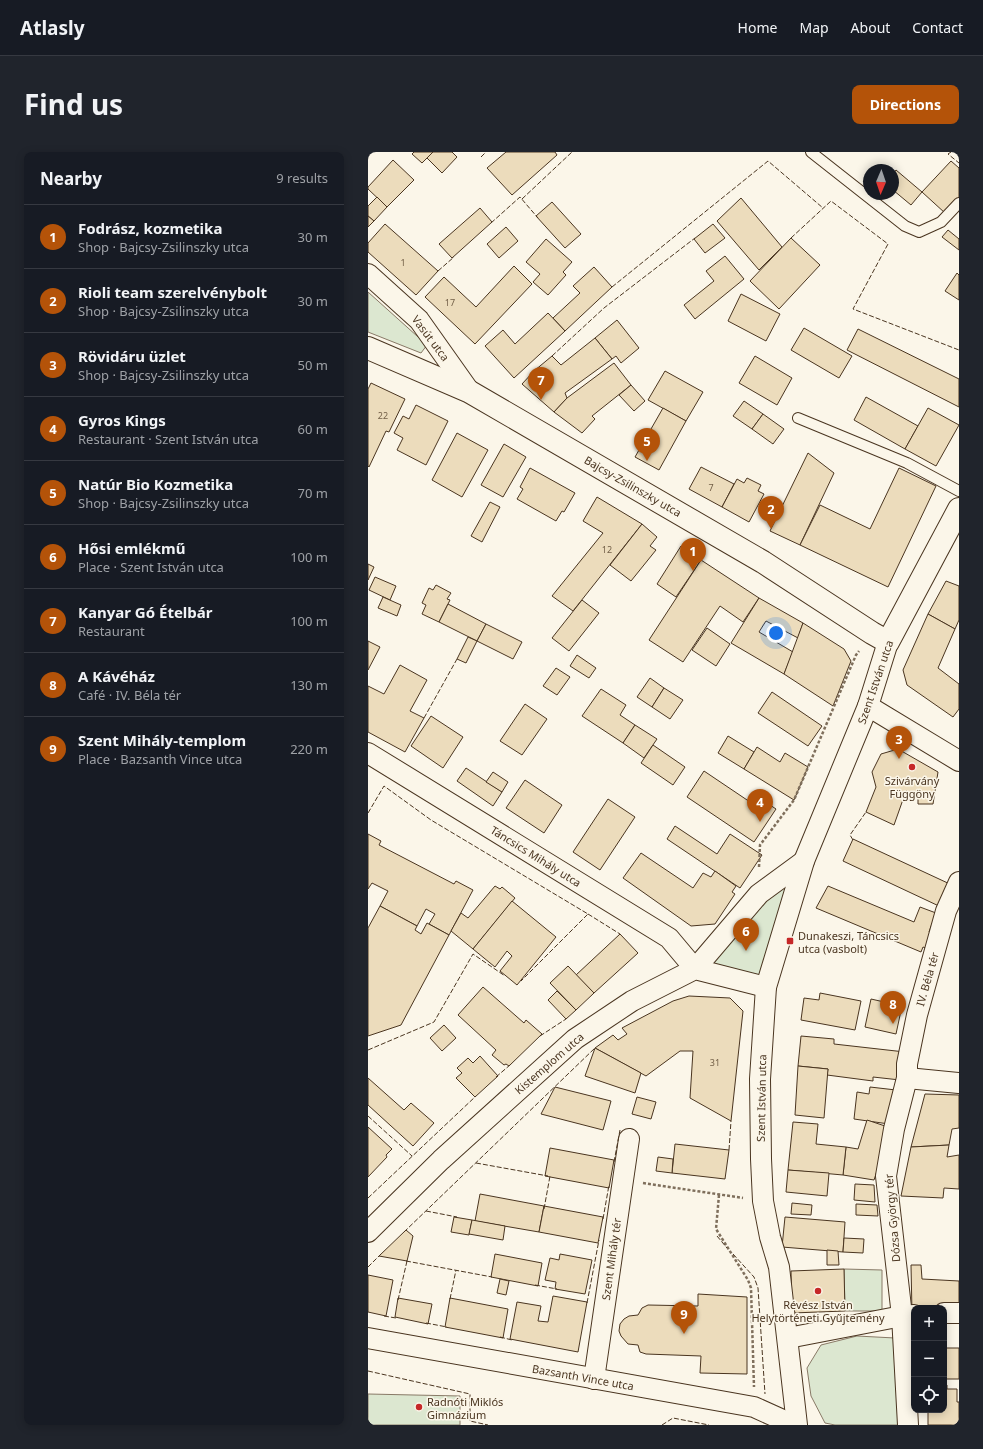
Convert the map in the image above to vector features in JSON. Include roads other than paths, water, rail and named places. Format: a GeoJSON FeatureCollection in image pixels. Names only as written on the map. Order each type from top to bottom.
{"type":"FeatureCollection","features":[{"type":"Feature","properties":{"kind":"main road","name":"Bajcsy-Zsilinszky utca"},"geometry":{"type":"LineString","coordinates":[[368,348],[470,392],[763,562],[880,637]]}},
{"type":"Feature","properties":{"kind":"main road","name":"Szent István utca"},"geometry":{"type":"LineString","coordinates":[[880,637],[959,509]]}},
{"type":"Feature","properties":{"kind":"street","name":"Vasút utca"},"geometry":{"type":"LineString","coordinates":[[368,274],[419,320],[470,392]]}},
{"type":"Feature","properties":{"kind":"street","name":"Szent István utca"},"geometry":{"type":"LineString","coordinates":[[788,1338],[779,1267],[770,1238],[763,1201],[760,1079],[766,986],[804,861],[868,706],[880,637]]}},
{"type":"Feature","properties":{"kind":"street"},"geometry":{"type":"LineString","coordinates":[[868,706],[959,761]]}},
{"type":"Feature","properties":{"kind":"street","name":"Táncsics Mihály utca"},"geometry":{"type":"LineString","coordinates":[[368,753],[669,938],[695,969]]}},
{"type":"Feature","properties":{"kind":"street"},"geometry":{"type":"LineString","coordinates":[[766,986],[695,969],[759,894],[804,861]]}},
{"type":"Feature","properties":{"kind":"street","name":"IV. Béla tér"},"geometry":{"type":"LineString","coordinates":[[907,1078],[907,1064],[919,1007],[946,911],[959,882]]}},
{"type":"Feature","properties":{"kind":"street","name":"Kistemplom utca"},"geometry":{"type":"LineString","coordinates":[[368,1232],[441,1160],[575,1039],[632,1001],[695,969]]}},
{"type":"Feature","properties":{"kind":"street"},"geometry":{"type":"LineString","coordinates":[[907,1078],[959,1082]]}},
{"type":"Feature","properties":{"kind":"street","name":"Dózsa György tér"},"geometry":{"type":"LineString","coordinates":[[907,1078],[894,1129],[886,1176],[908,1315]]}},
{"type":"Feature","properties":{"kind":"street","name":"Szent Mihály tér"},"geometry":{"type":"LineString","coordinates":[[594,1379],[629,1138]]}},
{"type":"Feature","properties":{"kind":"street"},"geometry":{"type":"LineString","coordinates":[[947,1314],[959,1313]]}},
{"type":"Feature","properties":{"kind":"street"},"geometry":{"type":"LineString","coordinates":[[798,1425],[788,1338],[908,1315],[908,1425]]}},
{"type":"Feature","properties":{"kind":"street","name":"Bazsanth Vince utca"},"geometry":{"type":"LineString","coordinates":[[368,1338],[754,1407],[794,1425]]}},
{"type":"Feature","properties":{"kind":"lane"},"geometry":{"type":"LineString","coordinates":[[811,152],[905,226],[919,232],[941,222],[959,203]]}},
{"type":"Feature","properties":{"kind":"lane"},"geometry":{"type":"LineString","coordinates":[[798,418],[907,463],[959,492]]}},
{"type":"Feature","properties":{"kind":"place","name":"Kanyar Gó Ételbár"},"geometry":{"type":"Point","coordinates":[541,400]}},
{"type":"Feature","properties":{"kind":"place","name":"Natúr Bio Kozmetika"},"geometry":{"type":"Point","coordinates":[647,461]}},
{"type":"Feature","properties":{"kind":"place","name":"Rioli team szerelvénybolt"},"geometry":{"type":"Point","coordinates":[771,529]}},
{"type":"Feature","properties":{"kind":"place","name":"Fodrász, kozmetika"},"geometry":{"type":"Point","coordinates":[693,571]}},
{"type":"Feature","properties":{"kind":"place","name":"Rövidáru üzlet"},"geometry":{"type":"Point","coordinates":[899,759]}},
{"type":"Feature","properties":{"kind":"place","name":"Szivárvány Függöny"},"geometry":{"type":"Point","coordinates":[912,767]}},
{"type":"Feature","properties":{"kind":"place","name":"Gyros Kings"},"geometry":{"type":"Point","coordinates":[760,822]}},
{"type":"Feature","properties":{"kind":"place","name":"Dunakeszi, Táncsics utca (vasbolt)"},"geometry":{"type":"Point","coordinates":[790,941]}},
{"type":"Feature","properties":{"kind":"place","name":"Hősi emlékmű"},"geometry":{"type":"Point","coordinates":[746,951]}},
{"type":"Feature","properties":{"kind":"place","name":"A Kávéház"},"geometry":{"type":"Point","coordinates":[893,1024]}},
{"type":"Feature","properties":{"kind":"place","name":"Révész István Helytörténeti Gyűjtemény"},"geometry":{"type":"Point","coordinates":[818,1291]}},
{"type":"Feature","properties":{"kind":"place","name":"Szent Mihály-templom"},"geometry":{"type":"Point","coordinates":[684,1334]}},
{"type":"Feature","properties":{"kind":"place","name":"Radnóti Miklós Gimnázium"},"geometry":{"type":"Point","coordinates":[419,1407]}}]}
